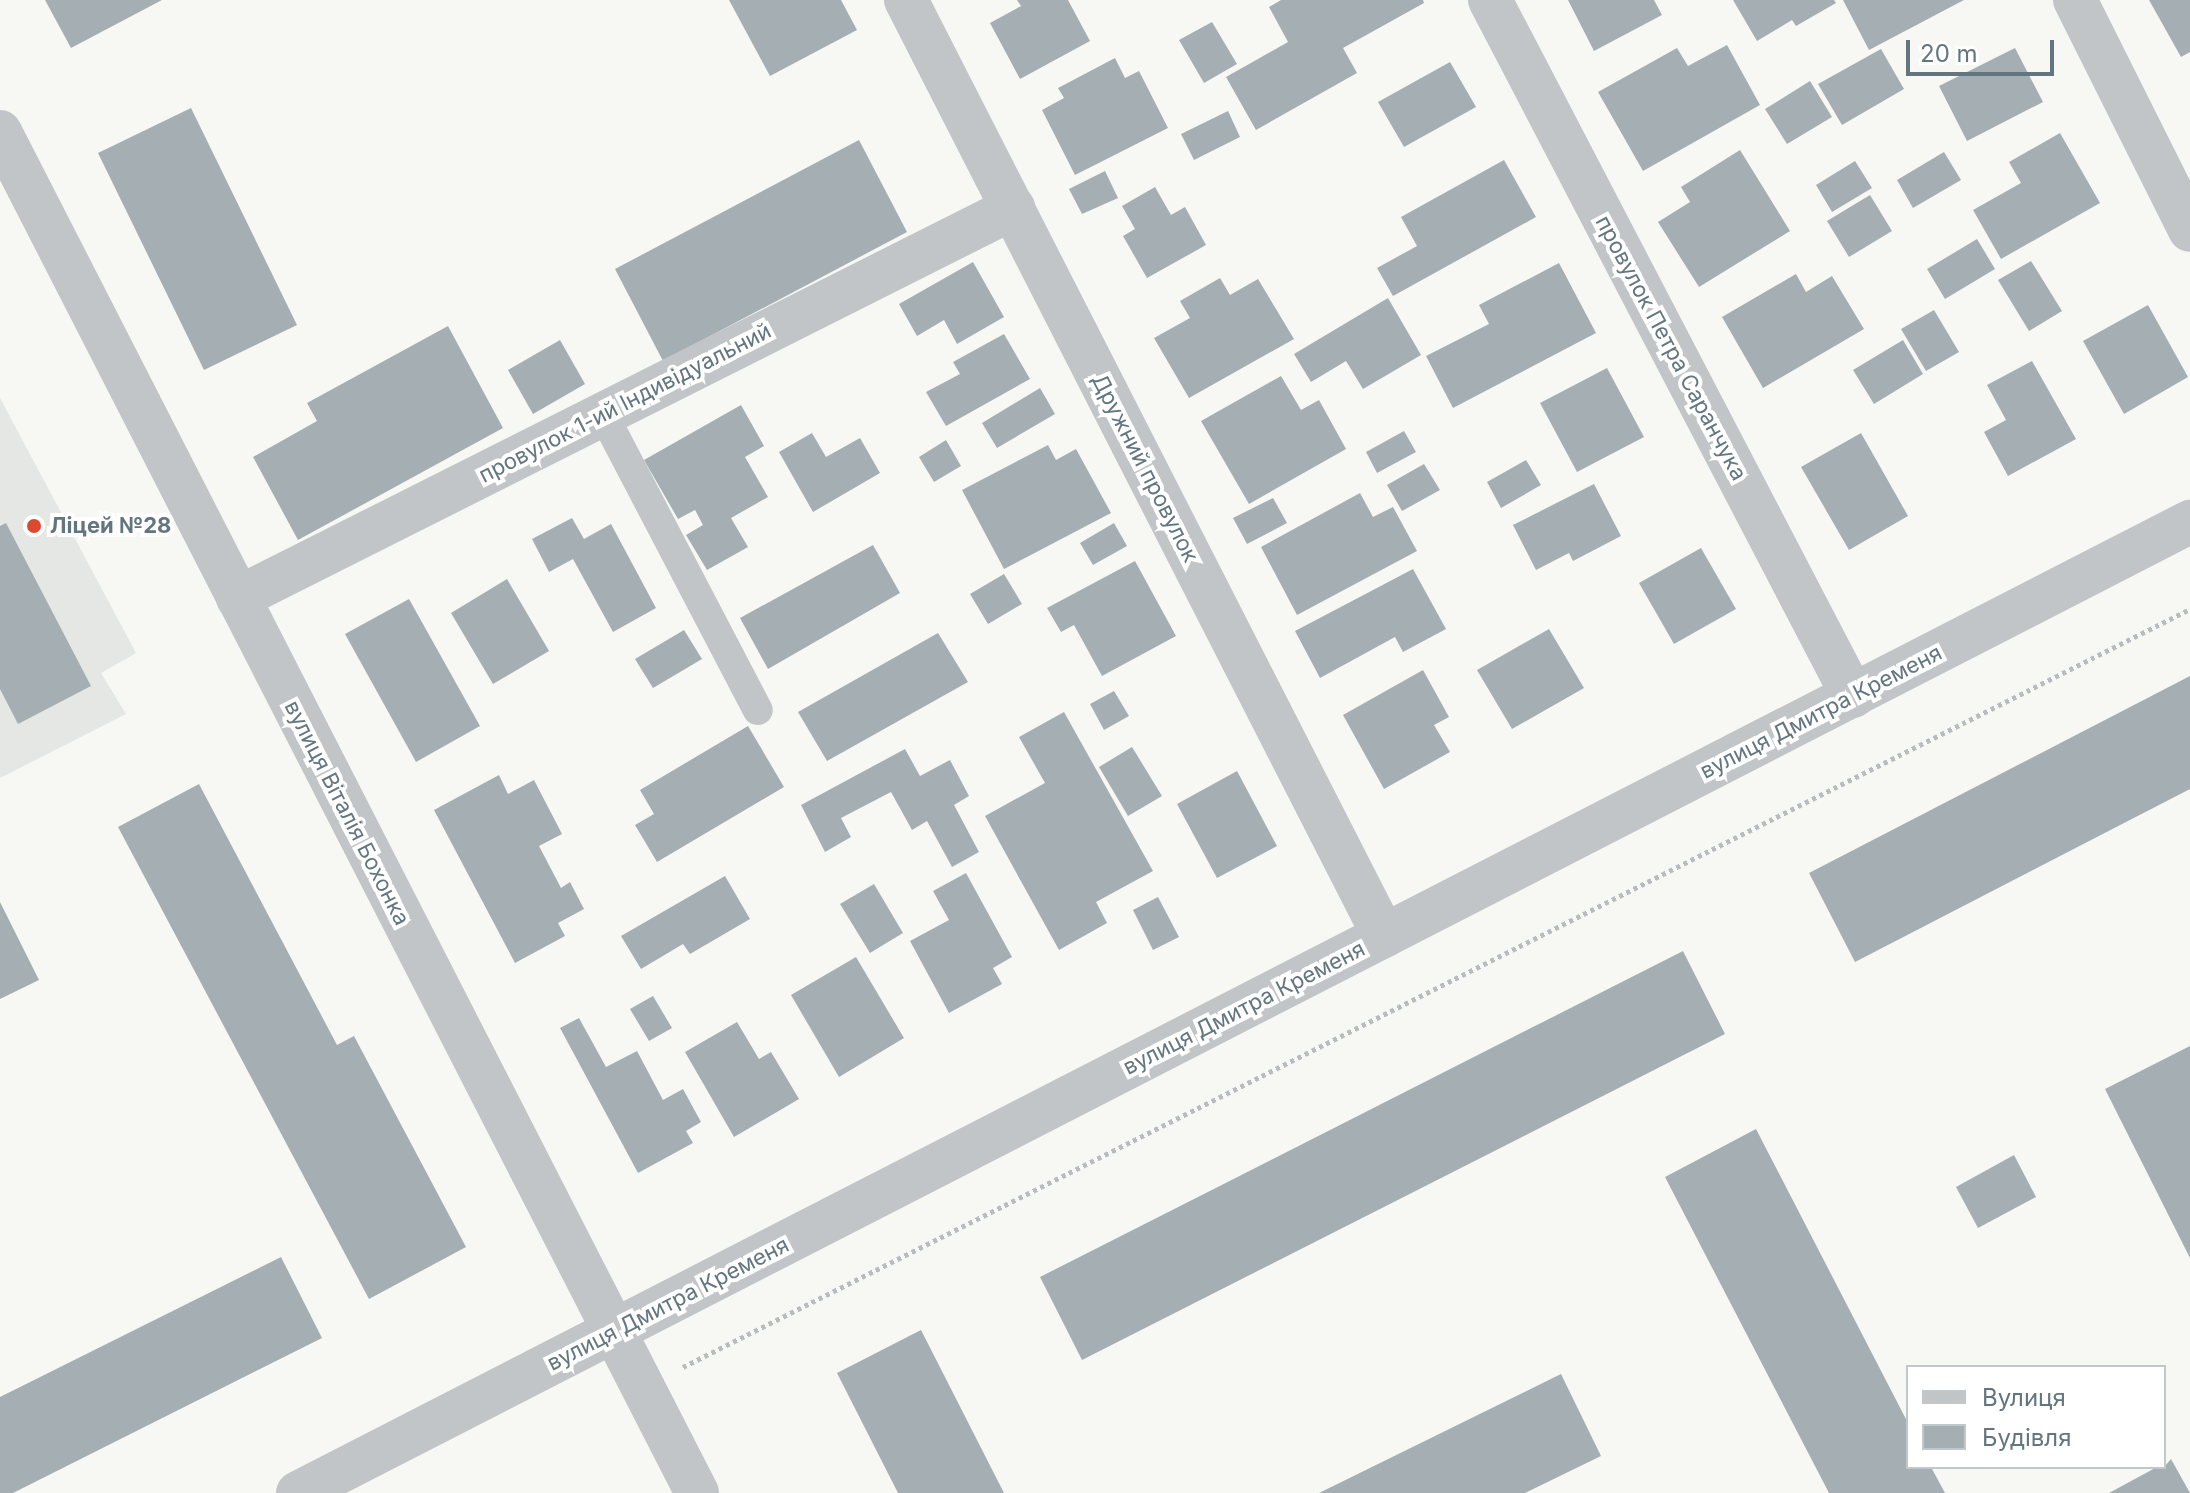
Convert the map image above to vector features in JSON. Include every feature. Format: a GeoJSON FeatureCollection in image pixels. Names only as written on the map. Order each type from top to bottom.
{"type":"FeatureCollection","features":[{"type":"Feature","properties":{"kind":"street","name":"Дружний провулок"},"geometry":{"type":"LineString","coordinates":[[906,0],[1384,936]]}},
{"type":"Feature","properties":{"kind":"street","name":"провулок Петра Саранчука"},"geometry":{"type":"LineString","coordinates":[[1490,0],[1853,696]]}},
{"type":"Feature","properties":{"kind":"street"},"geometry":{"type":"LineString","coordinates":[[2075,0],[2190,230]]}},
{"type":"Feature","properties":{"kind":"street","name":"вулиця Віталія Бохонка"},"geometry":{"type":"LineString","coordinates":[[0,132],[697,1493]]}},
{"type":"Feature","properties":{"kind":"street","name":"провулок 1-ий Індивідуальний"},"geometry":{"type":"LineString","coordinates":[[238,598],[1013,208]]}},
{"type":"Feature","properties":{"kind":"street","name":"вулиця Дмитра Кременя"},"geometry":{"type":"LineString","coordinates":[[298,1493],[2190,522]]}},
{"type":"Feature","properties":{"kind":"lane"},"geometry":{"type":"LineString","coordinates":[[603,414],[758,710]]}},
{"type":"Feature","properties":{"kind":"path"},"geometry":{"type":"LineString","coordinates":[[642,1388],[2190,609]]}},
{"type":"Feature","properties":{"kind":"shaded area","name":"Ліцей №28"},"geometry":{"type":"Polygon","coordinates":[[[0,398],[136,653],[101,673],[126,714],[0,778],[0,398]]]}},
{"type":"Feature","properties":{"kind":"building"},"geometry":{"type":"Polygon","coordinates":[[[45,0],[162,0],[71,48],[45,0]]]}},
{"type":"Feature","properties":{"kind":"building"},"geometry":{"type":"Polygon","coordinates":[[[729,0],[841,0],[857,30],[770,76],[729,0]]]}},
{"type":"Feature","properties":{"kind":"building"},"geometry":{"type":"Polygon","coordinates":[[[1017,0],[1068,0],[1090,41],[1020,79],[990,23],[1021,6],[1017,0]]]}},
{"type":"Feature","properties":{"kind":"building"},"geometry":{"type":"Polygon","coordinates":[[[1281,0],[1423,0],[1424,3],[1343,48],[1357,73],[1256,130],[1226,77],[1288,42],[1269,7],[1281,0]]]}},
{"type":"Feature","properties":{"kind":"building"},"geometry":{"type":"Polygon","coordinates":[[[1568,0],[1654,0],[1662,15],[1594,51],[1568,0]]]}},
{"type":"Feature","properties":{"kind":"building"},"geometry":{"type":"Polygon","coordinates":[[[1733,0],[1834,0],[1836,3],[1796,26],[1792,20],[1757,41],[1733,0]]]}},
{"type":"Feature","properties":{"kind":"building"},"geometry":{"type":"Polygon","coordinates":[[[1843,0],[1964,0],[1869,50],[1843,0]]]}},
{"type":"Feature","properties":{"kind":"building"},"geometry":{"type":"Polygon","coordinates":[[[2149,0],[2190,0],[2190,52],[2181,57],[2149,0]]]}},
{"type":"Feature","properties":{"kind":"building"},"geometry":{"type":"Polygon","coordinates":[[[1212,22],[1237,64],[1204,83],[1179,40],[1212,22]]]}},
{"type":"Feature","properties":{"kind":"building"},"geometry":{"type":"Polygon","coordinates":[[[1727,45],[1760,105],[1643,171],[1598,92],[1677,48],[1688,66],[1727,45]]]}},
{"type":"Feature","properties":{"kind":"building"},"geometry":{"type":"Polygon","coordinates":[[[2015,48],[2043,102],[1967,141],[1939,86],[2015,48]]]}},
{"type":"Feature","properties":{"kind":"building"},"geometry":{"type":"Polygon","coordinates":[[[1881,49],[1904,89],[1842,125],[1818,84],[1881,49]]]}},
{"type":"Feature","properties":{"kind":"building"},"geometry":{"type":"Polygon","coordinates":[[[1115,58],[1125,78],[1139,71],[1168,128],[1075,175],[1042,110],[1064,98],[1058,88],[1115,58]]]}},
{"type":"Feature","properties":{"kind":"building"},"geometry":{"type":"Polygon","coordinates":[[[1450,62],[1476,107],[1404,147],[1378,102],[1450,62]]]}},
{"type":"Feature","properties":{"kind":"building"},"geometry":{"type":"Polygon","coordinates":[[[1810,81],[1832,117],[1787,144],[1765,109],[1810,81]]]}},
{"type":"Feature","properties":{"kind":"building"},"geometry":{"type":"Polygon","coordinates":[[[191,108],[297,325],[204,370],[98,153],[191,108]]]}},
{"type":"Feature","properties":{"kind":"building"},"geometry":{"type":"Polygon","coordinates":[[[1228,111],[1240,137],[1194,160],[1181,134],[1228,111]]]}},
{"type":"Feature","properties":{"kind":"building"},"geometry":{"type":"Polygon","coordinates":[[[2060,133],[2100,203],[2001,259],[1973,210],[2021,183],[2009,162],[2060,133]]]}},
{"type":"Feature","properties":{"kind":"building"},"geometry":{"type":"Polygon","coordinates":[[[859,140],[907,232],[663,361],[615,269],[859,140]]]}},
{"type":"Feature","properties":{"kind":"building"},"geometry":{"type":"Polygon","coordinates":[[[1740,150],[1790,231],[1699,287],[1658,222],[1690,202],[1681,187],[1740,150]]]}},
{"type":"Feature","properties":{"kind":"building"},"geometry":{"type":"Polygon","coordinates":[[[1944,152],[1961,180],[1913,208],[1897,180],[1944,152]]]}},
{"type":"Feature","properties":{"kind":"building"},"geometry":{"type":"Polygon","coordinates":[[[1504,160],[1536,217],[1393,296],[1377,268],[1417,246],[1401,217],[1504,160]]]}},
{"type":"Feature","properties":{"kind":"building"},"geometry":{"type":"Polygon","coordinates":[[[1855,161],[1872,188],[1832,212],[1816,185],[1855,161]]]}},
{"type":"Feature","properties":{"kind":"building"},"geometry":{"type":"Polygon","coordinates":[[[1105,171],[1118,198],[1082,214],[1069,189],[1105,171]]]}},
{"type":"Feature","properties":{"kind":"building"},"geometry":{"type":"Polygon","coordinates":[[[1155,187],[1171,215],[1185,207],[1206,245],[1147,278],[1123,236],[1135,229],[1122,206],[1155,187]]]}},
{"type":"Feature","properties":{"kind":"building"},"geometry":{"type":"Polygon","coordinates":[[[1870,195],[1892,231],[1849,257],[1827,221],[1870,195]]]}},
{"type":"Feature","properties":{"kind":"building"},"geometry":{"type":"Polygon","coordinates":[[[1977,239],[1995,269],[1945,299],[1927,269],[1977,239]]]}},
{"type":"Feature","properties":{"kind":"building"},"geometry":{"type":"Polygon","coordinates":[[[2031,261],[2062,311],[2029,331],[1998,280],[2031,261]]]}},
{"type":"Feature","properties":{"kind":"building"},"geometry":{"type":"Polygon","coordinates":[[[973,262],[1004,317],[957,344],[944,320],[917,336],[899,304],[973,262]]]}},
{"type":"Feature","properties":{"kind":"building"},"geometry":{"type":"Polygon","coordinates":[[[1559,263],[1596,333],[1453,408],[1426,356],[1489,324],[1479,305],[1559,263]]]}},
{"type":"Feature","properties":{"kind":"building"},"geometry":{"type":"Polygon","coordinates":[[[1796,274],[1806,292],[1832,276],[1864,329],[1763,388],[1722,317],[1796,274]]]}},
{"type":"Feature","properties":{"kind":"building"},"geometry":{"type":"Polygon","coordinates":[[[1220,278],[1230,295],[1258,279],[1294,339],[1189,398],[1154,338],[1190,318],[1180,301],[1220,278]]]}},
{"type":"Feature","properties":{"kind":"building"},"geometry":{"type":"Polygon","coordinates":[[[1388,298],[1421,355],[1363,389],[1346,361],[1311,382],[1294,354],[1388,298]]]}},
{"type":"Feature","properties":{"kind":"building"},"geometry":{"type":"Polygon","coordinates":[[[2148,305],[2188,377],[2124,414],[2083,341],[2148,305]]]}},
{"type":"Feature","properties":{"kind":"building"},"geometry":{"type":"Polygon","coordinates":[[[1934,310],[1959,352],[1926,371],[1901,329],[1934,310]]]}},
{"type":"Feature","properties":{"kind":"building"},"geometry":{"type":"Polygon","coordinates":[[[448,326],[503,428],[298,540],[253,457],[317,421],[307,403],[448,326]]]}},
{"type":"Feature","properties":{"kind":"building"},"geometry":{"type":"Polygon","coordinates":[[[1004,334],[1030,379],[946,426],[926,392],[960,374],[953,362],[1004,334]]]}},
{"type":"Feature","properties":{"kind":"building"},"geometry":{"type":"Polygon","coordinates":[[[560,340],[585,384],[533,414],[508,370],[560,340]]]}},
{"type":"Feature","properties":{"kind":"building"},"geometry":{"type":"Polygon","coordinates":[[[1903,340],[1923,374],[1874,404],[1853,370],[1903,340]]]}},
{"type":"Feature","properties":{"kind":"building"},"geometry":{"type":"Polygon","coordinates":[[[2032,361],[2076,439],[2008,476],[1984,432],[2006,420],[1987,385],[2032,361]]]}},
{"type":"Feature","properties":{"kind":"building"},"geometry":{"type":"Polygon","coordinates":[[[1607,368],[1644,437],[1577,472],[1540,403],[1607,368]]]}},
{"type":"Feature","properties":{"kind":"building"},"geometry":{"type":"Polygon","coordinates":[[[1281,376],[1301,410],[1319,400],[1346,449],[1249,504],[1201,421],[1281,376]]]}},
{"type":"Feature","properties":{"kind":"building"},"geometry":{"type":"Polygon","coordinates":[[[1040,388],[1055,414],[997,448],[982,423],[1040,388]]]}},
{"type":"Feature","properties":{"kind":"building"},"geometry":{"type":"Polygon","coordinates":[[[741,405],[764,446],[745,457],[768,497],[731,518],[748,547],[707,570],[686,535],[703,525],[695,510],[678,519],[644,460],[741,405]]]}},
{"type":"Feature","properties":{"kind":"building"},"geometry":{"type":"Polygon","coordinates":[[[1404,431],[1416,452],[1377,473],[1366,452],[1404,431]]]}},
{"type":"Feature","properties":{"kind":"building"},"geometry":{"type":"Polygon","coordinates":[[[812,433],[826,457],[860,438],[880,473],[813,512],[779,452],[812,433]]]}},
{"type":"Feature","properties":{"kind":"building"},"geometry":{"type":"Polygon","coordinates":[[[1861,433],[1908,516],[1849,550],[1801,467],[1861,433]]]}},
{"type":"Feature","properties":{"kind":"building"},"geometry":{"type":"Polygon","coordinates":[[[946,440],[961,466],[934,482],[919,457],[946,440]]]}},
{"type":"Feature","properties":{"kind":"building"},"geometry":{"type":"Polygon","coordinates":[[[1048,445],[1056,460],[1076,449],[1111,513],[1004,569],[962,490],[1048,445]]]}},
{"type":"Feature","properties":{"kind":"building"},"geometry":{"type":"Polygon","coordinates":[[[1526,460],[1541,485],[1501,508],[1487,482],[1526,460]]]}},
{"type":"Feature","properties":{"kind":"building"},"geometry":{"type":"Polygon","coordinates":[[[1424,464],[1440,490],[1402,511],[1387,485],[1424,464]]]}},
{"type":"Feature","properties":{"kind":"building"},"geometry":{"type":"Polygon","coordinates":[[[1594,484],[1621,536],[1573,561],[1569,553],[1536,570],[1513,525],[1594,484]]]}},
{"type":"Feature","properties":{"kind":"building"},"geometry":{"type":"Polygon","coordinates":[[[1360,493],[1373,517],[1393,507],[1417,551],[1297,615],[1261,547],[1360,493]]]}},
{"type":"Feature","properties":{"kind":"building"},"geometry":{"type":"Polygon","coordinates":[[[1273,498],[1287,523],[1247,544],[1233,518],[1273,498]]]}},
{"type":"Feature","properties":{"kind":"building"},"geometry":{"type":"Polygon","coordinates":[[[572,518],[584,539],[611,524],[656,608],[613,632],[573,559],[549,572],[532,539],[572,518]]]}},
{"type":"Feature","properties":{"kind":"building"},"geometry":{"type":"Polygon","coordinates":[[[6,523],[91,686],[18,724],[0,689],[0,526],[6,523]]]}},
{"type":"Feature","properties":{"kind":"building"},"geometry":{"type":"Polygon","coordinates":[[[1114,523],[1127,546],[1093,565],[1080,543],[1114,523]]]}},
{"type":"Feature","properties":{"kind":"building"},"geometry":{"type":"Polygon","coordinates":[[[873,545],[900,593],[768,669],[740,618],[873,545]]]}},
{"type":"Feature","properties":{"kind":"building"},"geometry":{"type":"Polygon","coordinates":[[[1701,548],[1736,609],[1674,644],[1639,583],[1701,548]]]}},
{"type":"Feature","properties":{"kind":"building"},"geometry":{"type":"Polygon","coordinates":[[[1135,561],[1176,636],[1102,676],[1074,625],[1061,632],[1047,608],[1135,561]]]}},
{"type":"Feature","properties":{"kind":"building"},"geometry":{"type":"Polygon","coordinates":[[[1413,569],[1446,629],[1403,652],[1395,637],[1320,678],[1295,631],[1413,569]]]}},
{"type":"Feature","properties":{"kind":"building"},"geometry":{"type":"Polygon","coordinates":[[[1004,574],[1022,604],[988,624],[970,594],[1004,574]]]}},
{"type":"Feature","properties":{"kind":"building"},"geometry":{"type":"Polygon","coordinates":[[[507,579],[549,651],[493,684],[451,613],[507,579]]]}},
{"type":"Feature","properties":{"kind":"building"},"geometry":{"type":"Polygon","coordinates":[[[409,599],[480,726],[416,762],[345,634],[409,599]]]}},
{"type":"Feature","properties":{"kind":"building"},"geometry":{"type":"Polygon","coordinates":[[[1549,629],[1584,688],[1512,729],[1477,670],[1549,629]]]}},
{"type":"Feature","properties":{"kind":"building"},"geometry":{"type":"Polygon","coordinates":[[[684,630],[702,659],[653,688],[635,659],[684,630]]]}},
{"type":"Feature","properties":{"kind":"building"},"geometry":{"type":"Polygon","coordinates":[[[938,633],[968,682],[827,761],[798,712],[938,633]]]}},
{"type":"Feature","properties":{"kind":"building"},"geometry":{"type":"Polygon","coordinates":[[[1423,670],[1449,717],[1434,725],[1450,752],[1384,789],[1343,715],[1423,670]]]}},
{"type":"Feature","properties":{"kind":"building"},"geometry":{"type":"Polygon","coordinates":[[[2190,676],[2190,789],[1855,962],[1809,873],[2190,676]]]}},
{"type":"Feature","properties":{"kind":"building"},"geometry":{"type":"Polygon","coordinates":[[[1114,691],[1129,716],[1104,730],[1090,704],[1114,691]]]}},
{"type":"Feature","properties":{"kind":"building"},"geometry":{"type":"Polygon","coordinates":[[[1064,712],[1153,871],[1096,902],[1107,923],[1059,950],[985,816],[1045,783],[1019,737],[1064,712]]]}},
{"type":"Feature","properties":{"kind":"building"},"geometry":{"type":"Polygon","coordinates":[[[748,726],[784,787],[657,862],[635,825],[654,814],[640,790],[748,726]]]}},
{"type":"Feature","properties":{"kind":"building"},"geometry":{"type":"Polygon","coordinates":[[[1132,747],[1162,796],[1128,816],[1099,767],[1132,747]]]}},
{"type":"Feature","properties":{"kind":"building"},"geometry":{"type":"Polygon","coordinates":[[[905,749],[920,776],[950,760],[969,796],[954,805],[979,852],[952,867],[927,821],[912,830],[891,792],[841,818],[851,837],[825,852],[801,805],[905,749]]]}},
{"type":"Feature","properties":{"kind":"building"},"geometry":{"type":"Polygon","coordinates":[[[1237,771],[1277,846],[1217,878],[1177,804],[1237,771]]]}},
{"type":"Feature","properties":{"kind":"building"},"geometry":{"type":"Polygon","coordinates":[[[499,775],[508,794],[534,780],[562,834],[539,846],[561,888],[570,882],[584,909],[558,923],[565,936],[515,963],[434,810],[499,775]]]}},
{"type":"Feature","properties":{"kind":"building"},"geometry":{"type":"Polygon","coordinates":[[[199,784],[337,1045],[354,1036],[466,1247],[369,1299],[118,827],[199,784]]]}},
{"type":"Feature","properties":{"kind":"building"},"geometry":{"type":"Polygon","coordinates":[[[966,873],[1012,957],[993,968],[1002,984],[949,1013],[910,941],[949,920],[933,891],[966,873]]]}},
{"type":"Feature","properties":{"kind":"building"},"geometry":{"type":"Polygon","coordinates":[[[725,876],[750,919],[690,954],[683,944],[641,969],[621,936],[725,876]]]}},
{"type":"Feature","properties":{"kind":"building"},"geometry":{"type":"Polygon","coordinates":[[[874,884],[903,933],[870,953],[840,904],[874,884]]]}},
{"type":"Feature","properties":{"kind":"building"},"geometry":{"type":"Polygon","coordinates":[[[1158,897],[1179,937],[1153,950],[1133,910],[1158,897]]]}},
{"type":"Feature","properties":{"kind":"building"},"geometry":{"type":"Polygon","coordinates":[[[0,902],[39,980],[0,999],[0,902]]]}},
{"type":"Feature","properties":{"kind":"building"},"geometry":{"type":"Polygon","coordinates":[[[1683,951],[1725,1034],[1082,1360],[1040,1277],[1683,951]]]}},
{"type":"Feature","properties":{"kind":"building"},"geometry":{"type":"Polygon","coordinates":[[[856,957],[904,1038],[839,1077],[791,995],[856,957]]]}},
{"type":"Feature","properties":{"kind":"building"},"geometry":{"type":"Polygon","coordinates":[[[653,996],[672,1028],[649,1041],[630,1009],[653,996]]]}},
{"type":"Feature","properties":{"kind":"building"},"geometry":{"type":"Polygon","coordinates":[[[579,1018],[606,1067],[637,1051],[663,1100],[683,1089],[701,1122],[686,1131],[693,1143],[638,1173],[560,1028],[579,1018]]]}},
{"type":"Feature","properties":{"kind":"building"},"geometry":{"type":"Polygon","coordinates":[[[737,1022],[759,1059],[771,1052],[799,1099],[734,1137],[685,1052],[737,1022]]]}},
{"type":"Feature","properties":{"kind":"building"},"geometry":{"type":"Polygon","coordinates":[[[2190,1046],[2190,1258],[2105,1089],[2190,1046]]]}},
{"type":"Feature","properties":{"kind":"building"},"geometry":{"type":"Polygon","coordinates":[[[1756,1129],[1906,1419],[1906,1469],[1932,1469],[1945,1493],[1829,1493],[1665,1177],[1756,1129]]]}},
{"type":"Feature","properties":{"kind":"building"},"geometry":{"type":"Polygon","coordinates":[[[2014,1155],[2036,1197],[1978,1228],[1956,1187],[2014,1155]]]}},
{"type":"Feature","properties":{"kind":"building"},"geometry":{"type":"Polygon","coordinates":[[[281,1257],[322,1338],[13,1493],[0,1493],[0,1397],[281,1257]]]}},
{"type":"Feature","properties":{"kind":"building"},"geometry":{"type":"Polygon","coordinates":[[[921,1330],[1004,1493],[898,1493],[837,1373],[921,1330]]]}},
{"type":"Feature","properties":{"kind":"building"},"geometry":{"type":"Polygon","coordinates":[[[1561,1374],[1601,1456],[1525,1493],[1319,1493],[1561,1374]]]}},
{"type":"Feature","properties":{"kind":"building"},"geometry":{"type":"Polygon","coordinates":[[[2171,1459],[2190,1493],[2109,1493],[2153,1469],[2166,1469],[2171,1459]]]}},
{"type":"Feature","properties":{"kind":"place","name":"Ліцей №28"},"geometry":{"type":"Point","coordinates":[34,526]}}]}
